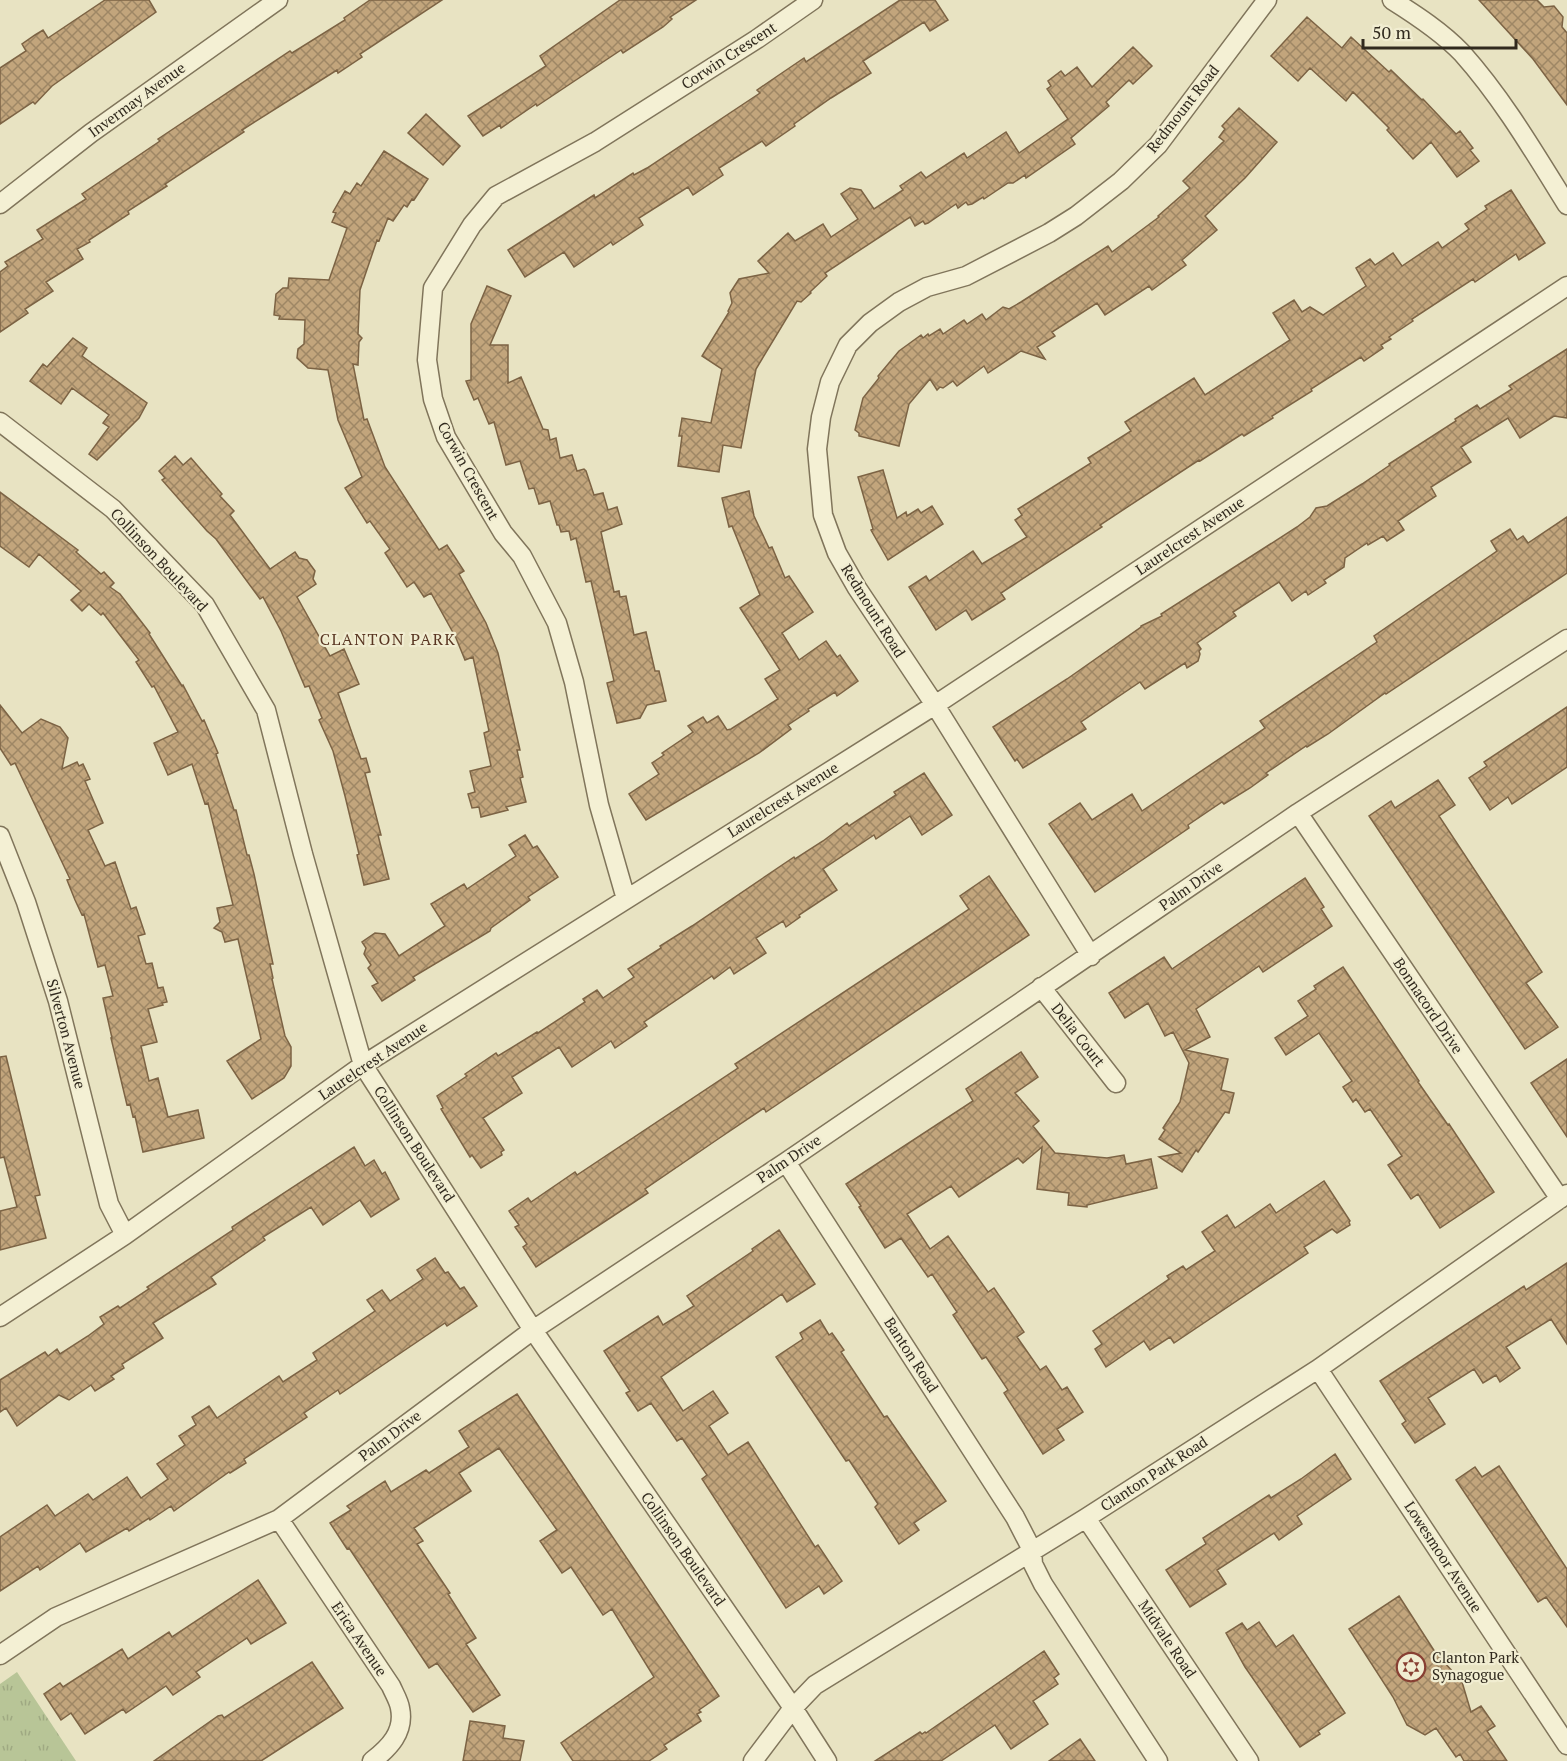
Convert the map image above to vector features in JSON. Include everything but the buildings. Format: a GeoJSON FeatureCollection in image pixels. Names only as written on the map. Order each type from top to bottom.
{"type":"FeatureCollection","features":[{"type":"Feature","properties":{"kind":"street","name":"Invermay Avenue"},"geometry":{"type":"LineString","coordinates":[[0,204],[101,126],[278,0]]}},
{"type":"Feature","properties":{"kind":"street","name":"Corwin Crescent"},"geometry":{"type":"LineString","coordinates":[[626,898],[599,805],[574,682],[557,623],[522,556],[502,533],[446,437],[432,399],[427,360],[432,288],[472,225],[496,196],[596,142],[758,39],[813,0]]}},
{"type":"Feature","properties":{"kind":"street","name":"Redmount Road"},"geometry":{"type":"LineString","coordinates":[[1091,956],[935,705],[857,588],[837,553],[823,515],[817,449],[821,417],[830,382],[848,345],[870,323],[927,287],[966,276],[1049,233],[1076,216],[1121,181],[1158,145],[1267,0]]}},
{"type":"Feature","properties":{"kind":"street"},"geometry":{"type":"LineString","coordinates":[[1392,0],[1427,23],[1461,52],[1511,115],[1567,205]]}},
{"type":"Feature","properties":{"kind":"street","name":"Laurelcrest Avenue"},"geometry":{"type":"LineString","coordinates":[[0,1317],[125,1235],[363,1065],[935,705],[1567,286]]}},
{"type":"Feature","properties":{"kind":"street","name":"Collinson Boulevard"},"geometry":{"type":"LineString","coordinates":[[0,422],[113,509],[205,605],[266,710],[303,854],[363,1065],[533,1330],[827,1761]]}},
{"type":"Feature","properties":{"kind":"street","name":"Palm Drive"},"geometry":{"type":"LineString","coordinates":[[0,1655],[56,1617],[279,1520],[533,1330],[786,1162],[1041,987],[1091,956],[1298,813],[1567,639]]}},
{"type":"Feature","properties":{"kind":"street","name":"Bonnacord Drive"},"geometry":{"type":"LineString","coordinates":[[1298,813],[1564,1197]]}},
{"type":"Feature","properties":{"kind":"street","name":"Silverton Avenue"},"geometry":{"type":"LineString","coordinates":[[0,836],[26,902],[55,990],[110,1204],[125,1235]]}},
{"type":"Feature","properties":{"kind":"street","name":"Delia Court"},"geometry":{"type":"LineString","coordinates":[[1041,987],[1116,1083]]}},
{"type":"Feature","properties":{"kind":"street","name":"Banton Road"},"geometry":{"type":"LineString","coordinates":[[786,1162],[1015,1517],[1032,1550]]}},
{"type":"Feature","properties":{"kind":"street","name":"Clanton Park Road"},"geometry":{"type":"LineString","coordinates":[[753,1761],[793,1708],[815,1685],[1086,1518],[1318,1369],[1564,1197]]}},
{"type":"Feature","properties":{"kind":"street","name":"Lowesmoor Avenue"},"geometry":{"type":"LineString","coordinates":[[1318,1369],[1567,1745]]}},
{"type":"Feature","properties":{"kind":"street","name":"Midvale Road"},"geometry":{"type":"LineString","coordinates":[[1086,1518],[1249,1761]]}},
{"type":"Feature","properties":{"kind":"street","name":"Erica Avenue"},"geometry":{"type":"LineString","coordinates":[[279,1520],[391,1686],[400,1708],[400,1728],[394,1742],[372,1761]]}},
{"type":"Feature","properties":{"kind":"street"},"geometry":{"type":"LineString","coordinates":[[1032,1550],[1033,1564],[1043,1584],[1158,1761]]}},
{"type":"Feature","properties":{"kind":"green space"},"geometry":{"type":"Polygon","coordinates":[[[17,1672],[76,1761],[0,1761],[0,1684],[17,1672]]]}},
{"type":"Feature","properties":{"kind":"place","name":"Clanton Park Synagogue"},"geometry":{"type":"Point","coordinates":[1411,1667]}},
{"type":"Feature","properties":{"kind":"district","name":"CLANTON PARK"},"geometry":{"type":"Point","coordinates":[388,639]}}]}
